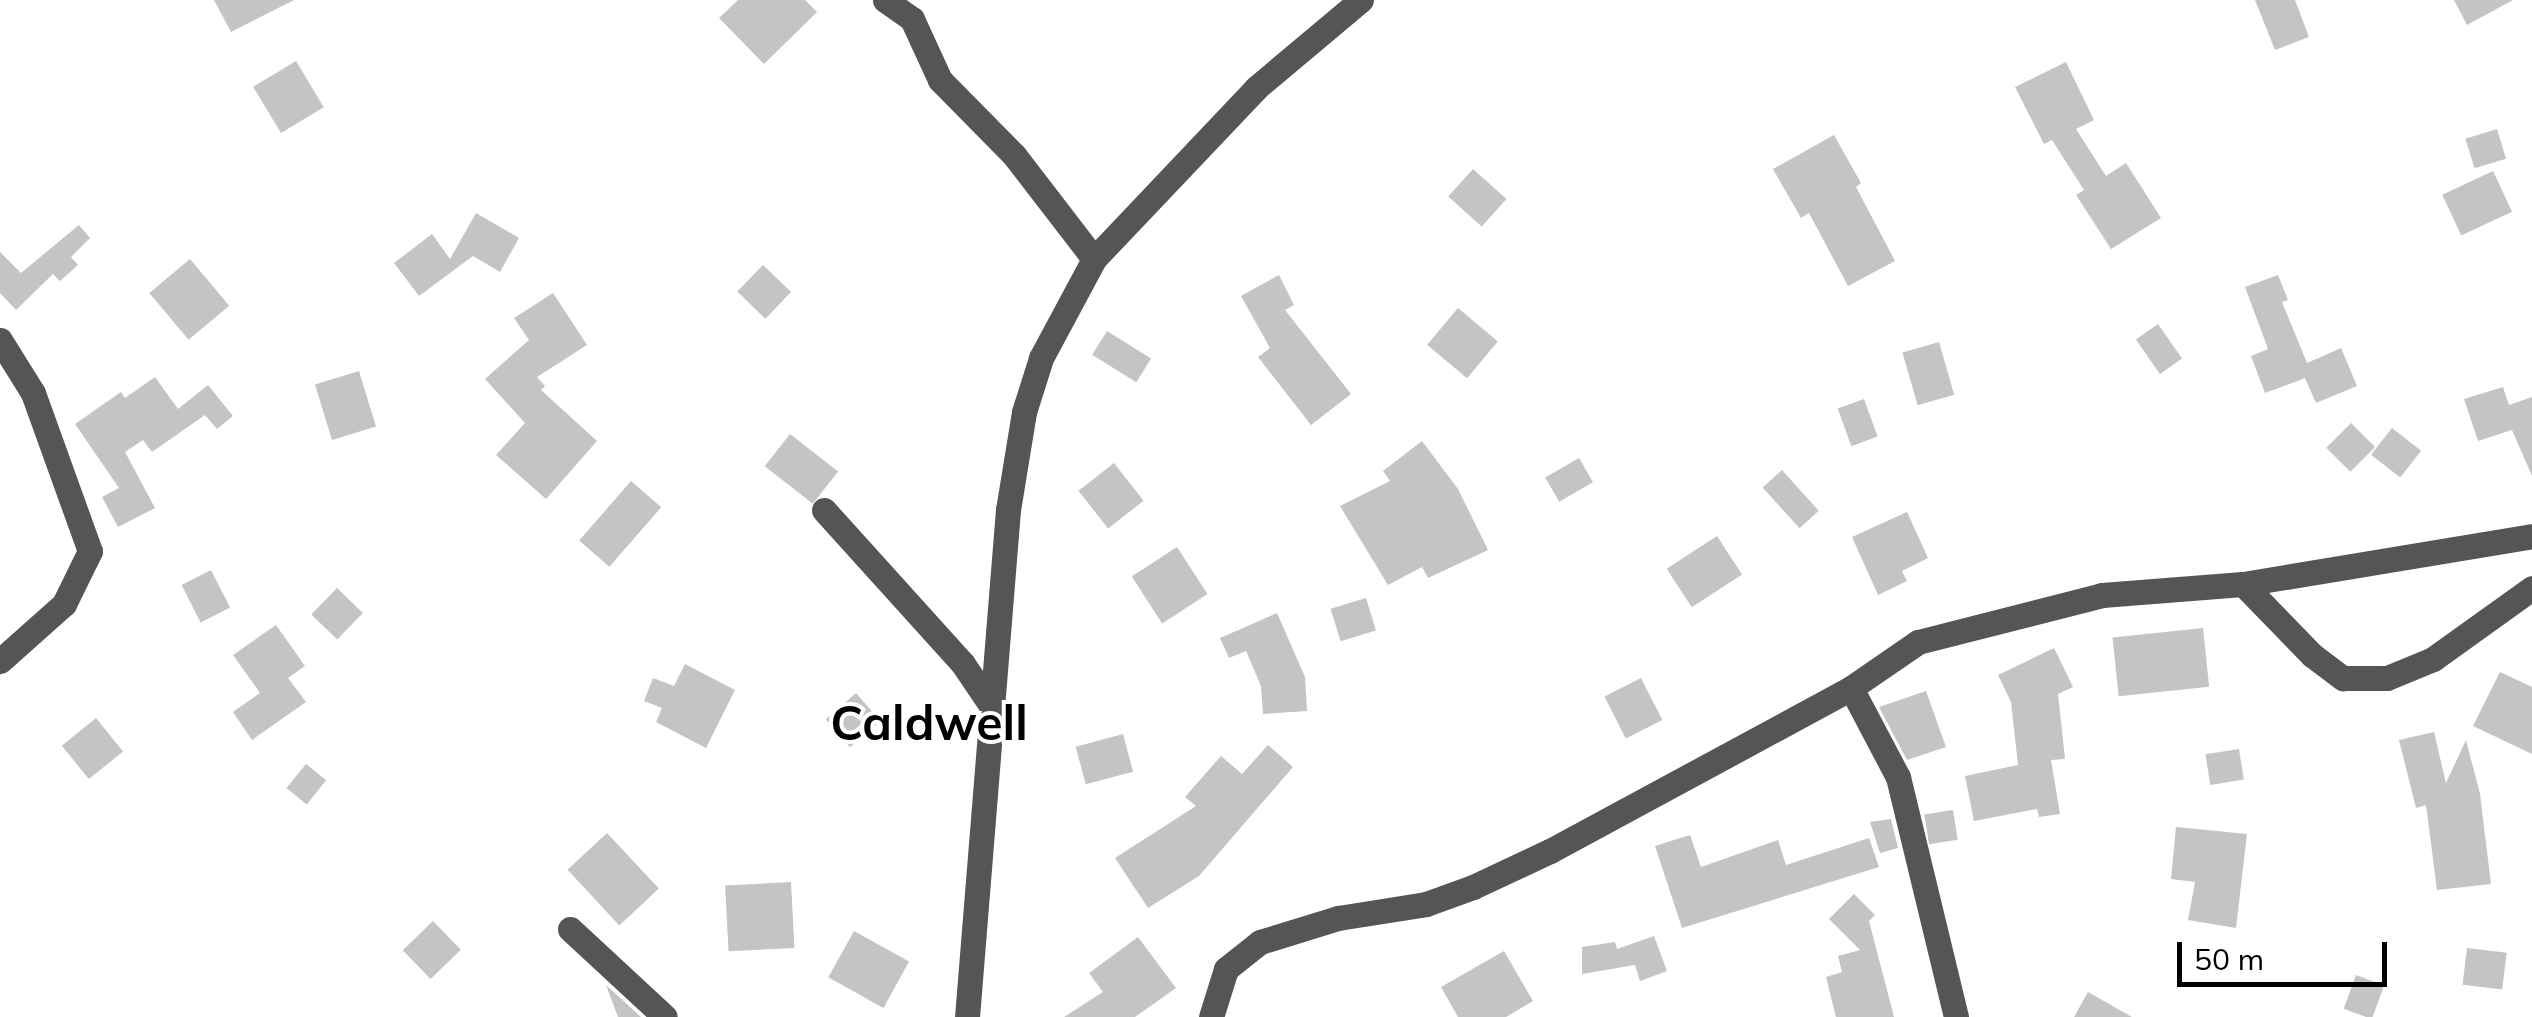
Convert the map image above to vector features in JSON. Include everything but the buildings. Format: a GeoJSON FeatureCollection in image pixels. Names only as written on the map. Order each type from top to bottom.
{"type":"FeatureCollection","features":[{"type":"Feature","properties":{"kind":"street"},"geometry":{"type":"LineString","coordinates":[[886,0],[912,19],[940,80],[1014,155],[1094,259]]}},
{"type":"Feature","properties":{"kind":"street"},"geometry":{"type":"LineString","coordinates":[[968,1017],[1008,510],[1024,412],[1041,358],[1094,259],[1256,88],[1361,0]]}},
{"type":"Feature","properties":{"kind":"street"},"geometry":{"type":"LineString","coordinates":[[0,340],[33,393],[90,551],[64,604],[0,661]]}},
{"type":"Feature","properties":{"kind":"street"},"geometry":{"type":"LineString","coordinates":[[824,510],[962,664],[994,710]]}},
{"type":"Feature","properties":{"kind":"street"},"geometry":{"type":"LineString","coordinates":[[1210,1017],[1226,969],[1260,942],[1338,918],[1426,904],[1457,894],[1550,850],[1851,688],[1918,642],[2102,595],[2243,584],[2532,536]]}},
{"type":"Feature","properties":{"kind":"street"},"geometry":{"type":"LineString","coordinates":[[2243,584],[2312,656],[2343,678],[2386,678],[2433,659],[2521,608],[2532,588]]}},
{"type":"Feature","properties":{"kind":"street"},"geometry":{"type":"LineString","coordinates":[[1851,688],[1898,778],[1956,1017]]}},
{"type":"Feature","properties":{"kind":"street"},"geometry":{"type":"LineString","coordinates":[[570,929],[666,1017]]}},
{"type":"Feature","properties":{"kind":"district","name":"Caldwell"},"geometry":{"type":"Point","coordinates":[929,723]}}]}
